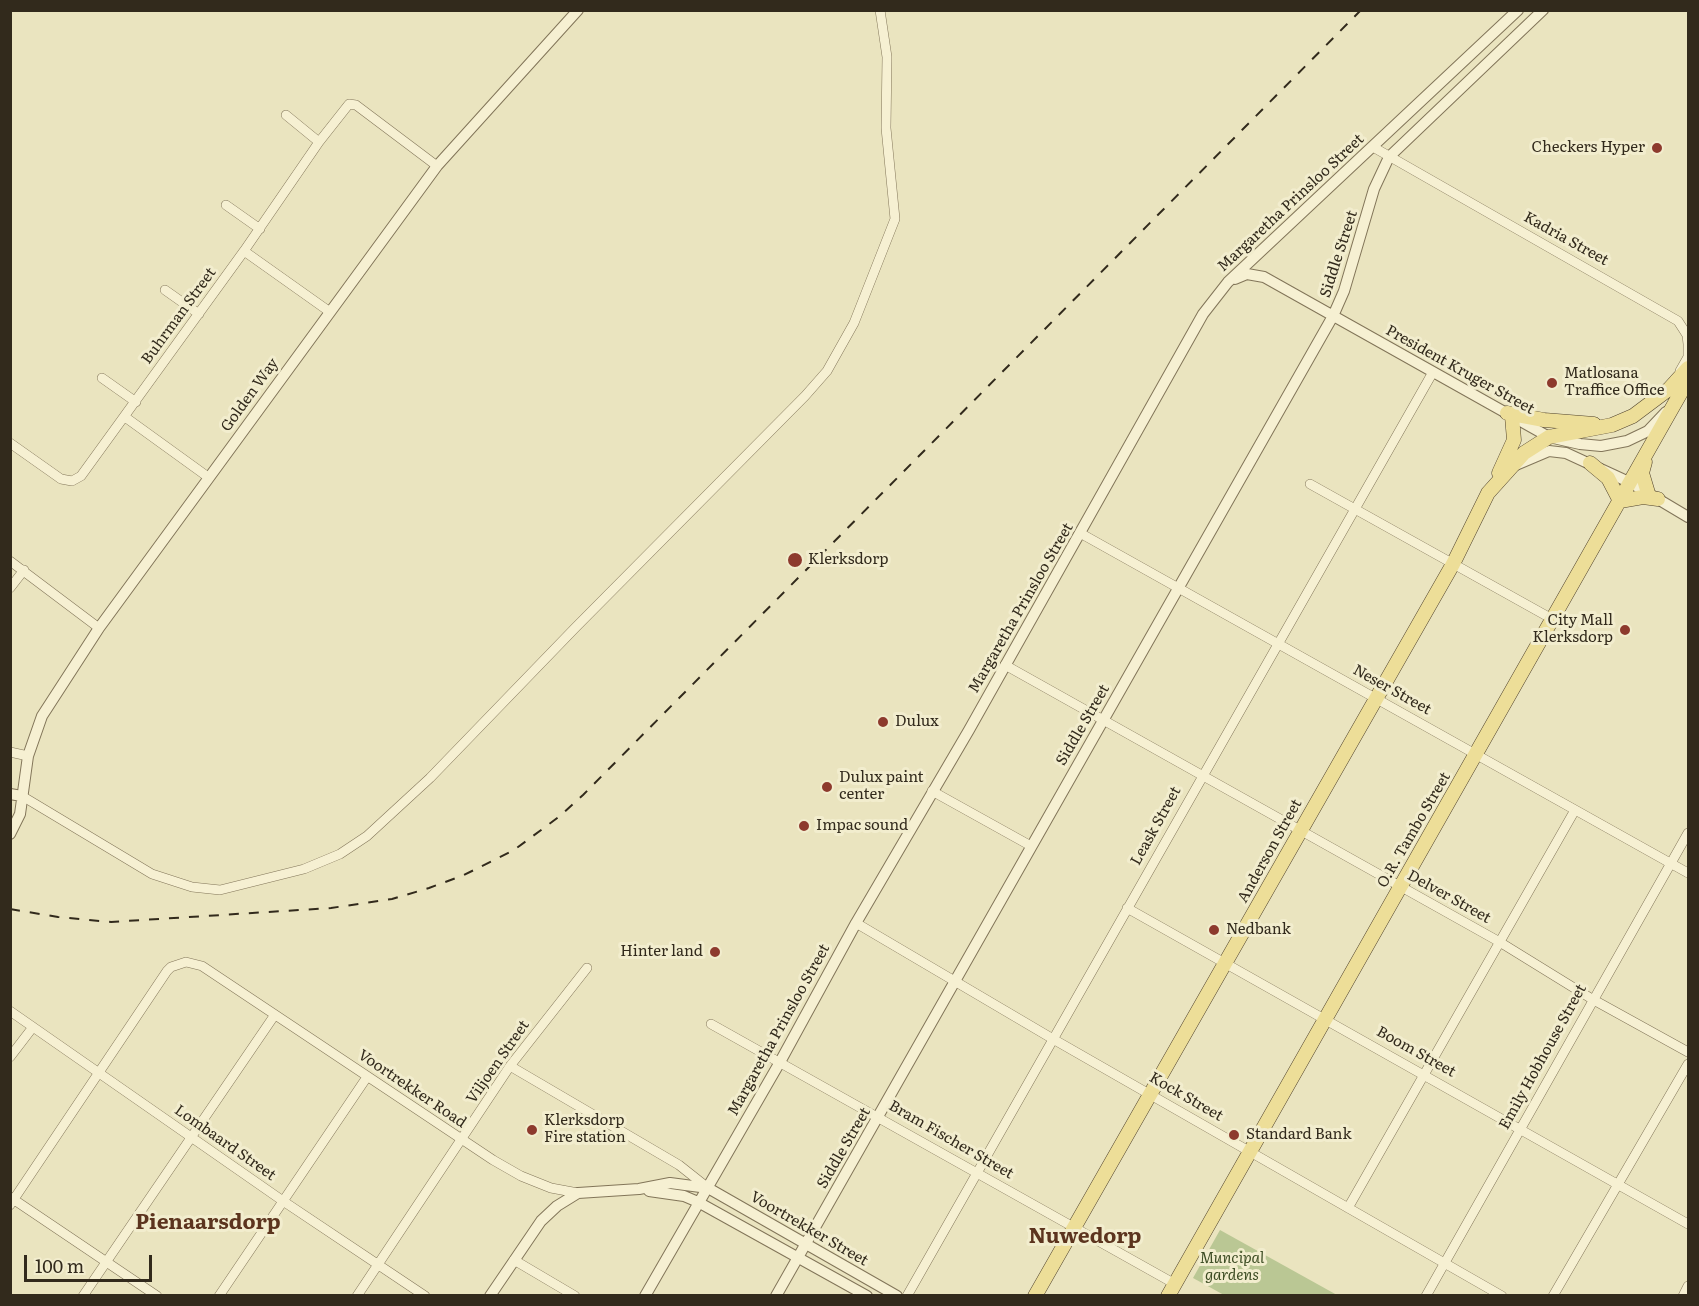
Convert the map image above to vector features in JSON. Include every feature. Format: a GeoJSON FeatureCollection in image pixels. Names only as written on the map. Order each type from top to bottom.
{"type":"FeatureCollection","features":[{"type":"Feature","properties":{"kind":"main road"},"geometry":{"type":"LineString","coordinates":[[1549,437],[1612,425],[1633,416],[1669,389],[1689,368]]}},
{"type":"Feature","properties":{"kind":"main road","name":"O.R. Tambo Street"},"geometry":{"type":"LineString","coordinates":[[1172,1290],[1689,381]]}},
{"type":"Feature","properties":{"kind":"main road"},"geometry":{"type":"LineString","coordinates":[[1488,493],[1514,440],[1510,415],[1612,425]]}},
{"type":"Feature","properties":{"kind":"main road","name":"Anderson Street"},"geometry":{"type":"LineString","coordinates":[[1035,1296],[1453,564],[1488,493],[1524,453],[1549,437]]}},
{"type":"Feature","properties":{"kind":"main road"},"geometry":{"type":"LineString","coordinates":[[1590,464],[1608,478],[1620,501],[1653,496],[1642,473],[1646,457]]}},
{"type":"Feature","properties":{"kind":"street","name":"Golden Way"},"geometry":{"type":"LineString","coordinates":[[10,834],[20,814],[28,756],[42,716],[51,698],[99,628],[437,166],[578,10]]}},
{"type":"Feature","properties":{"kind":"street"},"geometry":{"type":"LineString","coordinates":[[10,794],[22,796],[153,874],[192,887],[220,890],[304,869],[340,854],[367,836],[430,778],[805,396],[827,370],[854,323],[895,219],[886,128],[887,57],[880,10]]}},
{"type":"Feature","properties":{"kind":"street","name":"Margaretha Prinsloo Street"},"geometry":{"type":"LineString","coordinates":[[645,1296],[1203,314],[1228,282],[1518,10]]}},
{"type":"Feature","properties":{"kind":"street"},"geometry":{"type":"LineString","coordinates":[[1389,157],[1543,10]]}},
{"type":"Feature","properties":{"kind":"street","name":"Buhrman Street"},"geometry":{"type":"LineString","coordinates":[[10,443],[61,479],[72,481],[81,476],[260,229],[319,142],[349,104],[356,105],[437,166]]}},
{"type":"Feature","properties":{"kind":"street"},"geometry":{"type":"LineString","coordinates":[[286,115],[319,142]]}},
{"type":"Feature","properties":{"kind":"street","name":"Kadria Street"},"geometry":{"type":"LineString","coordinates":[[1373,147],[1678,321],[1687,335],[1688,357],[1669,389]]}},
{"type":"Feature","properties":{"kind":"street","name":"Siddle Street"},"geometry":{"type":"LineString","coordinates":[[776,1296],[1333,316],[1344,291],[1374,189],[1389,157]]}},
{"type":"Feature","properties":{"kind":"street"},"geometry":{"type":"LineString","coordinates":[[226,205],[260,229]]}},
{"type":"Feature","properties":{"kind":"street"},"geometry":{"type":"LineString","coordinates":[[244,251],[330,312]]}},
{"type":"Feature","properties":{"kind":"street","name":"President Kruger Street"},"geometry":{"type":"LineString","coordinates":[[1228,282],[1246,274],[1264,277],[1549,437],[1601,446],[1627,441],[1648,431],[1676,401]]}},
{"type":"Feature","properties":{"kind":"street"},"geometry":{"type":"LineString","coordinates":[[165,290],[199,314]]}},
{"type":"Feature","properties":{"kind":"street","name":"Leask Street"},"geometry":{"type":"LineString","coordinates":[[907,1296],[1433,372]]}},
{"type":"Feature","properties":{"kind":"street"},"geometry":{"type":"LineString","coordinates":[[102,378],[136,402]]}},
{"type":"Feature","properties":{"kind":"street"},"geometry":{"type":"LineString","coordinates":[[125,417],[208,477]]}},
{"type":"Feature","properties":{"kind":"street"},"geometry":{"type":"LineString","coordinates":[[1512,467],[1548,451],[1566,453],[1631,483],[1689,518]]}},
{"type":"Feature","properties":{"kind":"street"},"geometry":{"type":"LineString","coordinates":[[1310,484],[1554,620]]}},
{"type":"Feature","properties":{"kind":"street","name":"Neser Street"},"geometry":{"type":"LineString","coordinates":[[1080,533],[1689,873]]}},
{"type":"Feature","properties":{"kind":"street"},"geometry":{"type":"LineString","coordinates":[[10,561],[99,628]]}},
{"type":"Feature","properties":{"kind":"street"},"geometry":{"type":"LineString","coordinates":[[10,588],[24,570]]}},
{"type":"Feature","properties":{"kind":"street","name":"Delver Street"},"geometry":{"type":"LineString","coordinates":[[1005,665],[1401,886],[1498,941],[1592,999],[1689,1052]]}},
{"type":"Feature","properties":{"kind":"street"},"geometry":{"type":"LineString","coordinates":[[10,752],[28,756]]}},
{"type":"Feature","properties":{"kind":"street"},"geometry":{"type":"LineString","coordinates":[[932,791],[1031,846]]}},
{"type":"Feature","properties":{"kind":"street"},"geometry":{"type":"LineString","coordinates":[[1348,1208],[1498,941],[1575,810]]}},
{"type":"Feature","properties":{"kind":"street","name":"Emily Hobhouse Street"},"geometry":{"type":"LineString","coordinates":[[1426,1296],[1592,999],[1689,833]]}},
{"type":"Feature","properties":{"kind":"street","name":"Boom Street"},"geometry":{"type":"LineString","coordinates":[[1127,908],[1689,1224]]}},
{"type":"Feature","properties":{"kind":"street","name":"Kock Street"},"geometry":{"type":"LineString","coordinates":[[856,923],[1250,1153],[1502,1296]]}},
{"type":"Feature","properties":{"kind":"street","name":"Voortrekker Road"},"geometry":{"type":"LineString","coordinates":[[99,1074],[167,971],[186,962],[202,966],[462,1140],[521,1176],[551,1188],[578,1193],[639,1189],[670,1183],[708,1188]]}},
{"type":"Feature","properties":{"kind":"street","name":"Viljoen Street"},"geometry":{"type":"LineString","coordinates":[[357,1296],[510,1066],[587,968]]}},
{"type":"Feature","properties":{"kind":"street","name":"Lombaard Street"},"geometry":{"type":"LineString","coordinates":[[10,1011],[191,1138],[425,1296]]}},
{"type":"Feature","properties":{"kind":"street"},"geometry":{"type":"LineString","coordinates":[[83,1296],[274,1016]]}},
{"type":"Feature","properties":{"kind":"street","name":"Bram Fischer Street"},"geometry":{"type":"LineString","coordinates":[[711,1024],[879,1116],[1073,1227],[1172,1290]]}},
{"type":"Feature","properties":{"kind":"street"},"geometry":{"type":"LineString","coordinates":[[10,1057],[33,1027]]}},
{"type":"Feature","properties":{"kind":"street"},"geometry":{"type":"LineString","coordinates":[[1553,1296],[1689,1064]]}},
{"type":"Feature","properties":{"kind":"street"},"geometry":{"type":"LineString","coordinates":[[510,1066],[679,1165],[708,1188]]}},
{"type":"Feature","properties":{"kind":"street"},"geometry":{"type":"LineString","coordinates":[[99,1074],[12,1201],[157,1296]]}},
{"type":"Feature","properties":{"kind":"street"},"geometry":{"type":"LineString","coordinates":[[219,1296],[368,1077]]}},
{"type":"Feature","properties":{"kind":"street","name":"Voortrekker Street"},"geometry":{"type":"LineString","coordinates":[[708,1188],[897,1296]]}},
{"type":"Feature","properties":{"kind":"street","name":"Voortrekker Road"},"geometry":{"type":"LineString","coordinates":[[639,1189],[684,1196],[698,1202]]}},
{"type":"Feature","properties":{"kind":"street"},"geometry":{"type":"LineString","coordinates":[[490,1296],[541,1221],[556,1206],[578,1193]]}},
{"type":"Feature","properties":{"kind":"street","name":"Voortrekker Street"},"geometry":{"type":"LineString","coordinates":[[698,1202],[867,1296]]}},
{"type":"Feature","properties":{"kind":"street"},"geometry":{"type":"LineString","coordinates":[[514,1260],[575,1296]]}},
{"type":"Feature","properties":{"kind":"street"},"geometry":{"type":"LineString","coordinates":[[1683,1296],[1689,1286]]}},
{"type":"Feature","properties":{"kind":"green space","name":"Muncipal gardens"},"geometry":{"type":"Polygon","coordinates":[[[1220,1230],[1337,1295],[1224,1295],[1193,1278],[1220,1230]]]}},
{"type":"Feature","properties":{"kind":"railway"},"geometry":{"type":"LineString","coordinates":[[10,909],[58,917],[111,922],[331,908],[392,899],[429,888],[464,875],[514,850],[560,816],[583,795],[1361,10]]}},
{"type":"Feature","properties":{"kind":"place","name":"Checkers Hyper"},"geometry":{"type":"Point","coordinates":[1657,148]}},
{"type":"Feature","properties":{"kind":"place","name":"Matlosana Traffice Office"},"geometry":{"type":"Point","coordinates":[1552,383]}},
{"type":"Feature","properties":{"kind":"place","name":"Klerksdorp"},"geometry":{"type":"Point","coordinates":[795,560]}},
{"type":"Feature","properties":{"kind":"place","name":"City Mall Klerksdorp"},"geometry":{"type":"Point","coordinates":[1625,630]}},
{"type":"Feature","properties":{"kind":"place","name":"Dulux"},"geometry":{"type":"Point","coordinates":[883,722]}},
{"type":"Feature","properties":{"kind":"place","name":"Dulux paint center"},"geometry":{"type":"Point","coordinates":[827,787]}},
{"type":"Feature","properties":{"kind":"place","name":"Impac sound"},"geometry":{"type":"Point","coordinates":[804,826]}},
{"type":"Feature","properties":{"kind":"place","name":"Nedbank"},"geometry":{"type":"Point","coordinates":[1214,930]}},
{"type":"Feature","properties":{"kind":"place","name":"Hinter land"},"geometry":{"type":"Point","coordinates":[715,952]}},
{"type":"Feature","properties":{"kind":"place","name":"Klerksdorp Fire station"},"geometry":{"type":"Point","coordinates":[532,1130]}},
{"type":"Feature","properties":{"kind":"place","name":"Standard Bank"},"geometry":{"type":"Point","coordinates":[1234,1135]}},
{"type":"Feature","properties":{"kind":"district","name":"Pienaarsdorp"},"geometry":{"type":"Point","coordinates":[208,1223]}},
{"type":"Feature","properties":{"kind":"district","name":"Nuwedorp"},"geometry":{"type":"Point","coordinates":[1085,1237]}}]}
